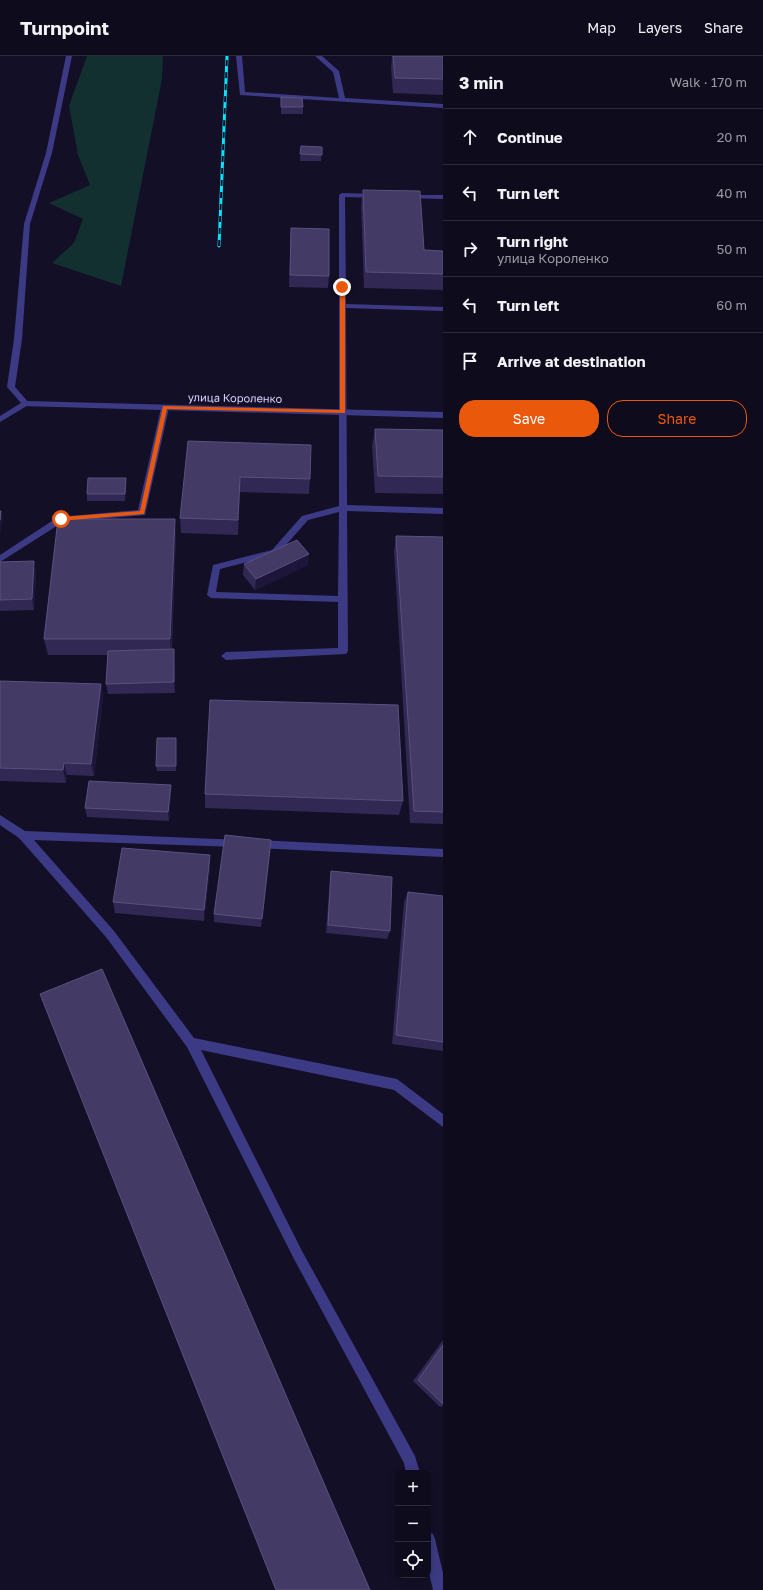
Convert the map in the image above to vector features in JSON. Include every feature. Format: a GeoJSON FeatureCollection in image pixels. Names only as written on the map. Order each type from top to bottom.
{"type":"FeatureCollection","features":[{"type":"Feature","properties":{"kind":"street"},"geometry":{"type":"LineString","coordinates":[[0,419],[26,404],[11,387],[18,339],[28,224],[49,153],[69,56]]}},
{"type":"Feature","properties":{"kind":"street"},"geometry":{"type":"LineString","coordinates":[[239,56],[242,94],[443,106]]}},
{"type":"Feature","properties":{"kind":"street"},"geometry":{"type":"LineString","coordinates":[[318,56],[336,71],[342,100]]}},
{"type":"Feature","properties":{"kind":"street"},"geometry":{"type":"LineString","coordinates":[[226,656],[342,651],[342,195],[381,196]]}},
{"type":"Feature","properties":{"kind":"street"},"geometry":{"type":"LineString","coordinates":[[396,196],[443,197]]}},
{"type":"Feature","properties":{"kind":"street"},"geometry":{"type":"LineString","coordinates":[[342,306],[443,309]]}},
{"type":"Feature","properties":{"kind":"street","name":"улица Короленко"},"geometry":{"type":"LineString","coordinates":[[26,404],[443,415]]}},
{"type":"Feature","properties":{"kind":"street"},"geometry":{"type":"LineString","coordinates":[[0,559],[61,519],[142,513],[165,408]]}},
{"type":"Feature","properties":{"kind":"street"},"geometry":{"type":"LineString","coordinates":[[343,599],[212,595],[216,567],[275,552],[305,518],[343,508],[443,510]]}},
{"type":"Feature","properties":{"kind":"street"},"geometry":{"type":"LineString","coordinates":[[0,819],[23,835],[110,934],[192,1043],[298,1255],[410,1461],[412,1470]]}},
{"type":"Feature","properties":{"kind":"street"},"geometry":{"type":"LineString","coordinates":[[23,835],[443,852]]}},
{"type":"Feature","properties":{"kind":"street"},"geometry":{"type":"LineString","coordinates":[[192,1043],[397,1085],[443,1121]]}},
{"type":"Feature","properties":{"kind":"street"},"geometry":{"type":"LineString","coordinates":[[429,1542],[440,1590]]}},
{"type":"Feature","properties":{"kind":"green space"},"geometry":{"type":"Polygon","coordinates":[[[87,56],[163,56],[162,79],[121,286],[52,263],[74,243],[83,219],[49,203],[90,185],[78,155],[69,106],[87,56]]]}},
{"type":"Feature","properties":{"kind":"building"},"geometry":{"type":"Polygon","coordinates":[[[393,56],[443,56],[443,79],[395,78],[393,56]]]}},
{"type":"Feature","properties":{"kind":"building"},"geometry":{"type":"Polygon","coordinates":[[[281,97],[302,98],[303,107],[281,107],[281,97]]]}},
{"type":"Feature","properties":{"kind":"building"},"geometry":{"type":"Polygon","coordinates":[[[301,146],[322,147],[322,155],[300,154],[301,146]]]}},
{"type":"Feature","properties":{"kind":"building"},"geometry":{"type":"Polygon","coordinates":[[[363,190],[420,191],[424,250],[443,251],[443,274],[366,272],[363,190]]]}},
{"type":"Feature","properties":{"kind":"building"},"geometry":{"type":"Polygon","coordinates":[[[291,228],[329,229],[329,276],[290,275],[291,228]]]}},
{"type":"Feature","properties":{"kind":"building"},"geometry":{"type":"Polygon","coordinates":[[[375,429],[443,430],[443,477],[378,476],[375,429]]]}},
{"type":"Feature","properties":{"kind":"building"},"geometry":{"type":"Polygon","coordinates":[[[188,441],[311,445],[310,479],[240,477],[238,520],[180,518],[188,441]]]}},
{"type":"Feature","properties":{"kind":"building"},"geometry":{"type":"Polygon","coordinates":[[[88,478],[126,478],[125,494],[87,494],[88,478]]]}},
{"type":"Feature","properties":{"kind":"building"},"geometry":{"type":"Polygon","coordinates":[[[58,519],[175,519],[170,639],[44,639],[58,519]]]}},
{"type":"Feature","properties":{"kind":"building"},"geometry":{"type":"Polygon","coordinates":[[[396,536],[443,537],[443,812],[414,811],[396,536]]]}},
{"type":"Feature","properties":{"kind":"building"},"geometry":{"type":"Polygon","coordinates":[[[297,540],[309,554],[256,579],[244,564],[297,540]]]}},
{"type":"Feature","properties":{"kind":"building"},"geometry":{"type":"Polygon","coordinates":[[[34,561],[32,599],[0,600],[0,562],[34,561]]]}},
{"type":"Feature","properties":{"kind":"building"},"geometry":{"type":"Polygon","coordinates":[[[174,649],[174,682],[106,684],[108,651],[174,649]]]}},
{"type":"Feature","properties":{"kind":"building"},"geometry":{"type":"Polygon","coordinates":[[[0,681],[101,684],[91,764],[64,763],[63,770],[0,768],[0,681]]]}},
{"type":"Feature","properties":{"kind":"building"},"geometry":{"type":"Polygon","coordinates":[[[210,700],[398,705],[403,801],[205,794],[210,700]]]}},
{"type":"Feature","properties":{"kind":"building"},"geometry":{"type":"Polygon","coordinates":[[[157,738],[176,738],[176,766],[156,766],[157,738]]]}},
{"type":"Feature","properties":{"kind":"building"},"geometry":{"type":"Polygon","coordinates":[[[89,781],[171,785],[168,812],[85,808],[89,781]]]}},
{"type":"Feature","properties":{"kind":"building"},"geometry":{"type":"Polygon","coordinates":[[[225,835],[271,840],[262,919],[214,914],[225,835]]]}},
{"type":"Feature","properties":{"kind":"building"},"geometry":{"type":"Polygon","coordinates":[[[122,848],[210,855],[204,910],[113,902],[122,848]]]}},
{"type":"Feature","properties":{"kind":"building"},"geometry":{"type":"Polygon","coordinates":[[[331,871],[392,877],[390,931],[328,925],[331,871]]]}},
{"type":"Feature","properties":{"kind":"building"},"geometry":{"type":"Polygon","coordinates":[[[408,892],[443,896],[443,1042],[396,1035],[408,892]]]}},
{"type":"Feature","properties":{"kind":"building"},"geometry":{"type":"Polygon","coordinates":[[[102,969],[370,1590],[276,1590],[40,994],[102,969]]]}},
{"type":"Feature","properties":{"kind":"building"},"geometry":{"type":"Polygon","coordinates":[[[443,1345],[443,1404],[418,1380],[443,1345]]]}},
{"type":"Feature","properties":{"kind":"railway"},"geometry":{"type":"LineString","coordinates":[[219,246],[227,56]]}},
{"type":"Feature","properties":{"kind":"route"},"geometry":{"type":"LineString","coordinates":[[61,519],[142,513],[165,408],[343,412],[342,287]]}}]}
